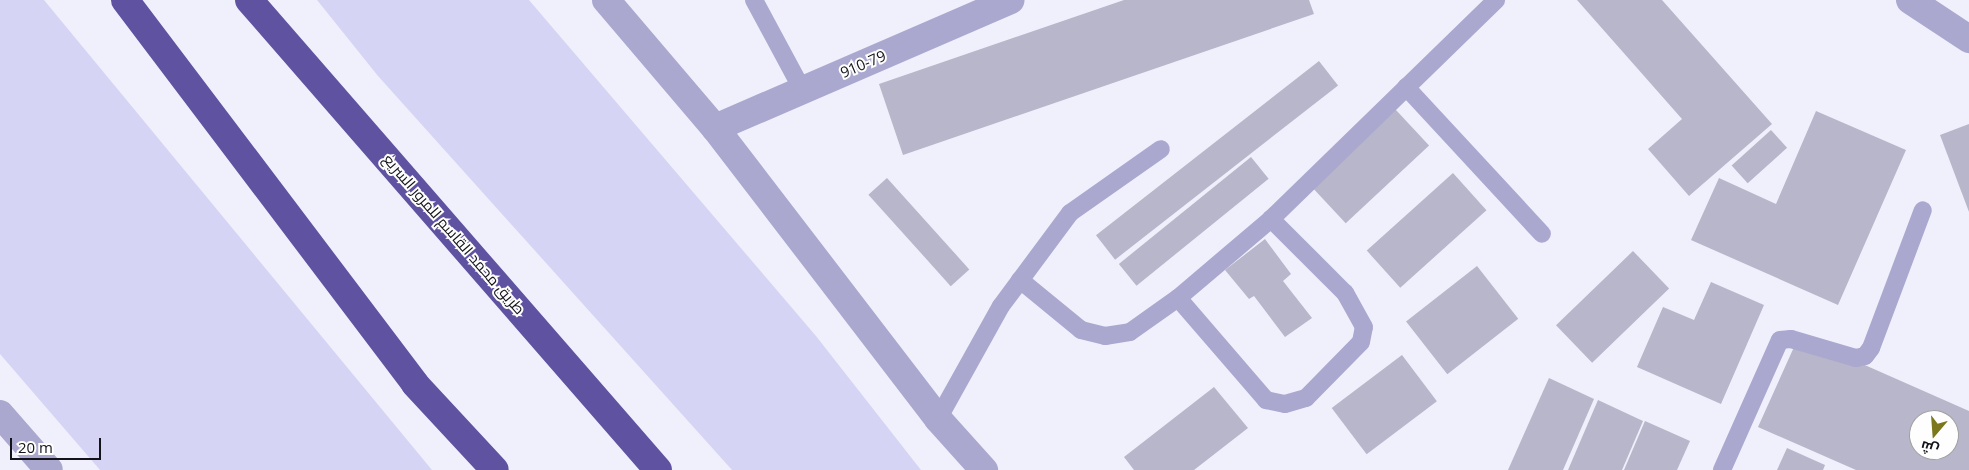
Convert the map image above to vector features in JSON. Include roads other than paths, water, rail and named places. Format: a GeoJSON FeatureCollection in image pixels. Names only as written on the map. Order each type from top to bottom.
{"type":"FeatureCollection","features":[{"type":"Feature","properties":{"kind":"highway"},"geometry":{"type":"LineString","coordinates":[[125,0],[415,384],[495,470]]}},
{"type":"Feature","properties":{"kind":"highway","name":"طريق محمد القاسم للمرور السريع"},"geometry":{"type":"LineString","coordinates":[[249,0],[514,302],[658,470]]}},
{"type":"Feature","properties":{"kind":"highway"},"geometry":{"type":"LineString","coordinates":[[514,302],[679,470]]}},
{"type":"Feature","properties":{"kind":"street"},"geometry":{"type":"LineString","coordinates":[[606,0],[715,128],[938,419],[984,470]]}},
{"type":"Feature","properties":{"kind":"street","name":"910-79"},"geometry":{"type":"LineString","coordinates":[[715,128],[1011,0]]}},
{"type":"Feature","properties":{"kind":"street"},"geometry":{"type":"LineString","coordinates":[[1910,0],[1969,39]]}},
{"type":"Feature","properties":{"kind":"street"},"geometry":{"type":"LineString","coordinates":[[0,414],[49,470]]}},
{"type":"Feature","properties":{"kind":"lane"},"geometry":{"type":"LineString","coordinates":[[754,0],[802,91]]}},
{"type":"Feature","properties":{"kind":"lane"},"geometry":{"type":"LineString","coordinates":[[1020,280],[1081,330],[1105,336],[1130,332],[1178,298],[1271,218],[1496,0]]}},
{"type":"Feature","properties":{"kind":"lane"},"geometry":{"type":"LineString","coordinates":[[1406,87],[1542,234]]}},
{"type":"Feature","properties":{"kind":"lane"},"geometry":{"type":"LineString","coordinates":[[938,419],[1020,280],[1070,213],[1161,149]]}},
{"type":"Feature","properties":{"kind":"lane"},"geometry":{"type":"LineString","coordinates":[[1722,470],[1780,340],[1791,339],[1856,358],[1868,352],[1923,210]]}},
{"type":"Feature","properties":{"kind":"lane"},"geometry":{"type":"LineString","coordinates":[[1178,298],[1266,400],[1285,404],[1306,398],[1361,342],[1364,327],[1345,293],[1271,218]]}}]}
